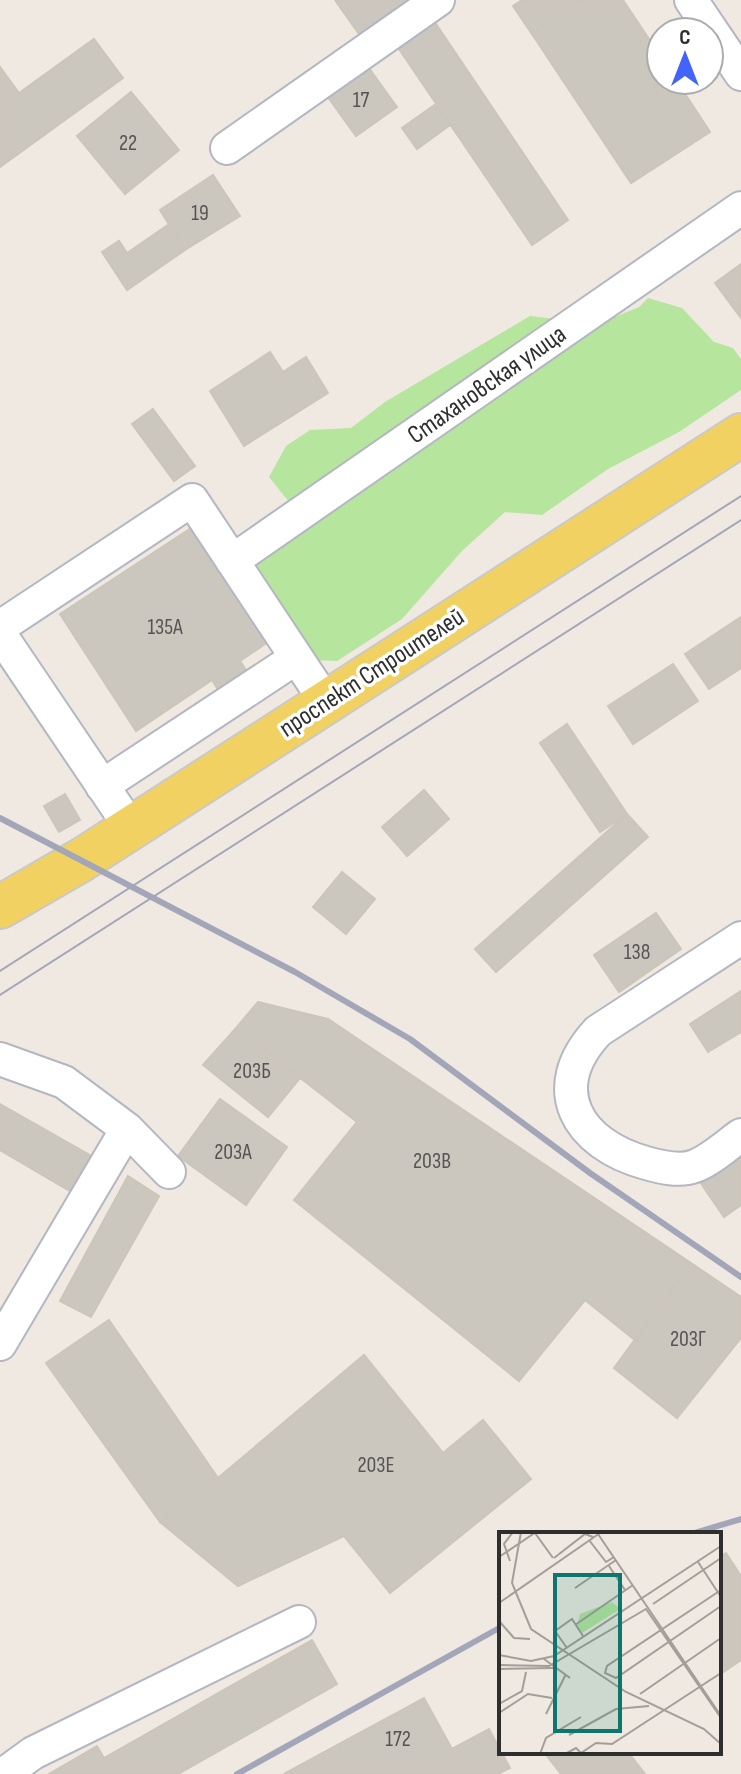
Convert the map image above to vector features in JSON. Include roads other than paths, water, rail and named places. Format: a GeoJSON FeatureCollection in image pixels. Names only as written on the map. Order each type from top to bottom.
{"type":"FeatureCollection","features":[{"type":"Feature","properties":{"kind":"main road","name":"проспект Строителей"},"geometry":{"type":"LineString","coordinates":[[0,907],[61,873],[741,435]]}},
{"type":"Feature","properties":{"kind":"street"},"geometry":{"type":"LineString","coordinates":[[227,148],[438,0]]}},
{"type":"Feature","properties":{"kind":"street"},"geometry":{"type":"LineString","coordinates":[[691,0],[741,74]]}},
{"type":"Feature","properties":{"kind":"street","name":"Стахановская улица"},"geometry":{"type":"LineString","coordinates":[[232,561],[741,208]]}},
{"type":"Feature","properties":{"kind":"street"},"geometry":{"type":"LineString","coordinates":[[0,627],[192,500],[326,702]]}},
{"type":"Feature","properties":{"kind":"street"},"geometry":{"type":"LineString","coordinates":[[0,634],[131,828]]}},
{"type":"Feature","properties":{"kind":"street"},"geometry":{"type":"LineString","coordinates":[[102,786],[296,658]]}},
{"type":"Feature","properties":{"kind":"street"},"geometry":{"type":"LineString","coordinates":[[741,938],[598,1031],[582,1049],[571,1071],[569,1094],[576,1114],[597,1139],[631,1159],[666,1168],[694,1167],[741,1135]]}},
{"type":"Feature","properties":{"kind":"street"},"geometry":{"type":"LineString","coordinates":[[0,1059],[64,1082],[127,1129],[169,1172]]}},
{"type":"Feature","properties":{"kind":"street"},"geometry":{"type":"LineString","coordinates":[[0,1344],[127,1129]]}},
{"type":"Feature","properties":{"kind":"street"},"geometry":{"type":"LineString","coordinates":[[4,1774],[33,1753],[299,1622]]}},
{"type":"Feature","properties":{"kind":"tram line"},"geometry":{"type":"LineString","coordinates":[[0,971],[741,496]]}},
{"type":"Feature","properties":{"kind":"tram line"},"geometry":{"type":"LineString","coordinates":[[0,995],[741,520]]}},
{"type":"Feature","properties":{"kind":"railway"},"geometry":{"type":"LineString","coordinates":[[0,818],[295,972],[410,1039],[590,1173],[741,1277]]}},
{"type":"Feature","properties":{"kind":"railway"},"geometry":{"type":"LineString","coordinates":[[698,1532],[741,1519]]}},
{"type":"Feature","properties":{"kind":"railway"},"geometry":{"type":"LineString","coordinates":[[237,1774],[499,1628]]}}]}
